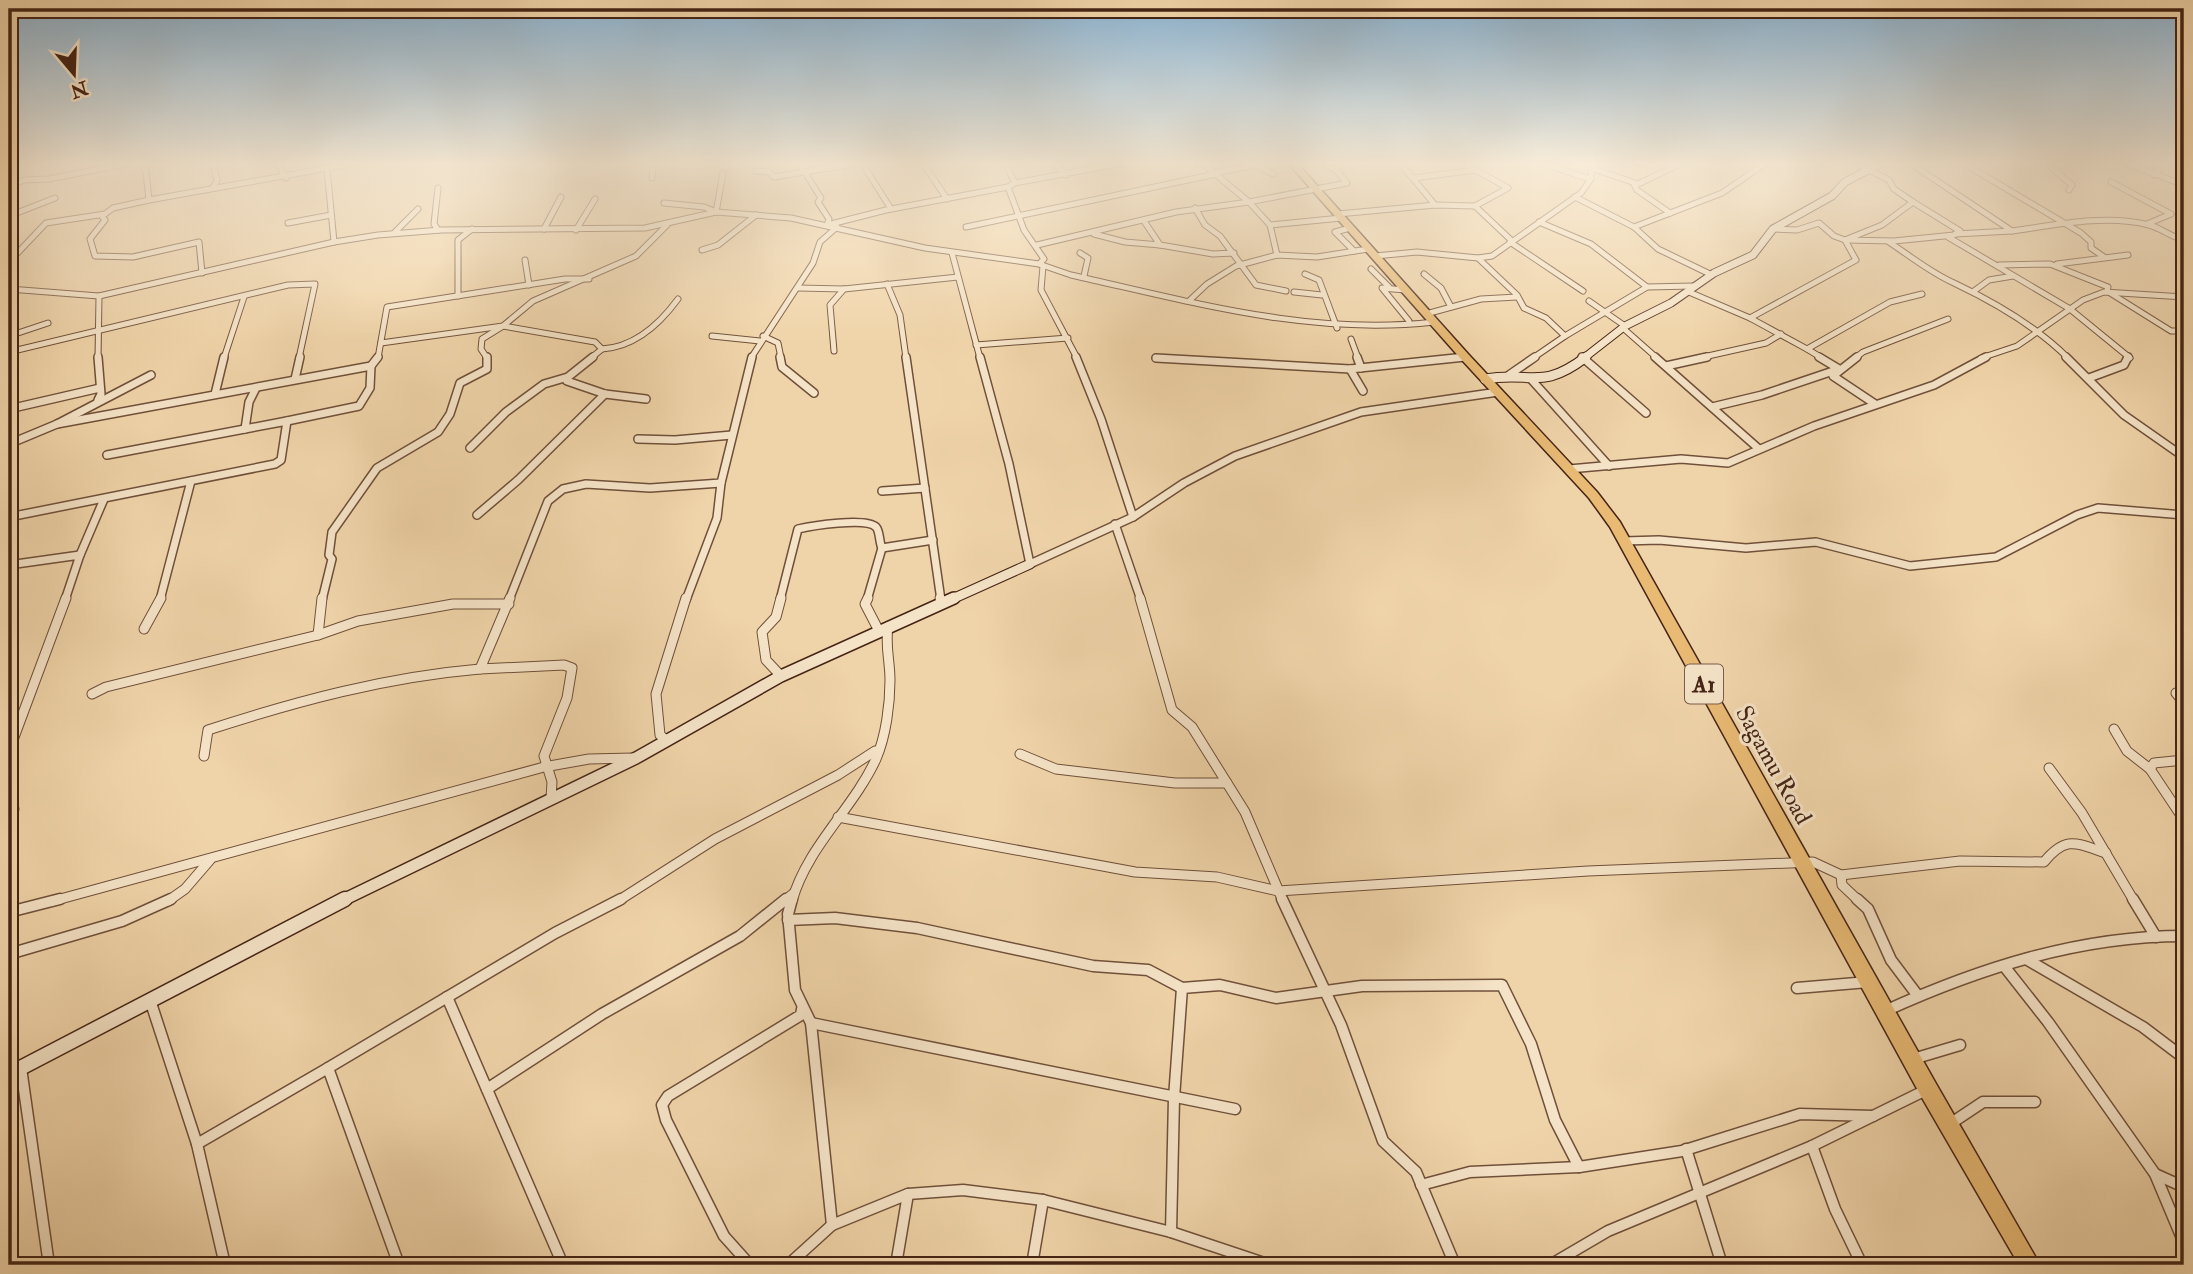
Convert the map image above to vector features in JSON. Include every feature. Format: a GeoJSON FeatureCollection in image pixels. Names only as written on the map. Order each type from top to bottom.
{"type":"FeatureCollection","features":[{"type":"Feature","properties":{"kind":"highway","name":"Sagamu Road"},"geometry":{"type":"LineString","coordinates":[[1345,222],[1367,256],[1405,290],[1593,495],[1624,541],[1948,1126],[2030,1265]]}},
{"type":"Feature","properties":{"kind":"street"},"geometry":{"type":"LineString","coordinates":[[9,262],[21,246],[50,222]]}},
{"type":"Feature","properties":{"kind":"street"},"geometry":{"type":"LineString","coordinates":[[103,222],[90,239],[95,256],[104,259],[132,257],[198,242],[202,273]]}},
{"type":"Feature","properties":{"kind":"street"},"geometry":{"type":"LineString","coordinates":[[332,222],[334,242]]}},
{"type":"Feature","properties":{"kind":"street"},"geometry":{"type":"LineString","coordinates":[[394,233],[405,222]]}},
{"type":"Feature","properties":{"kind":"street"},"geometry":{"type":"LineString","coordinates":[[434,222],[438,230]]}},
{"type":"Feature","properties":{"kind":"street"},"geometry":{"type":"LineString","coordinates":[[544,229],[547,222]]}},
{"type":"Feature","properties":{"kind":"street"},"geometry":{"type":"LineString","coordinates":[[576,230],[581,222]]}},
{"type":"Feature","properties":{"kind":"street"},"geometry":{"type":"LineString","coordinates":[[9,289],[99,296],[334,242],[394,233],[472,229],[576,230],[677,222]]}},
{"type":"Feature","properties":{"kind":"street"},"geometry":{"type":"LineString","coordinates":[[702,250],[718,245],[747,222]]}},
{"type":"Feature","properties":{"kind":"street"},"geometry":{"type":"LineString","coordinates":[[809,222],[952,253],[1021,259],[1266,319],[1337,328],[1430,318],[1451,307],[1481,299],[1517,297]]}},
{"type":"Feature","properties":{"kind":"street"},"geometry":{"type":"LineString","coordinates":[[827,225],[837,222]]}},
{"type":"Feature","properties":{"kind":"street"},"geometry":{"type":"LineString","coordinates":[[966,227],[985,222]]}},
{"type":"Feature","properties":{"kind":"street"},"geometry":{"type":"LineString","coordinates":[[1022,222],[1044,259],[1038,279],[1042,297],[1068,338],[1108,438],[1133,517]]}},
{"type":"Feature","properties":{"kind":"street"},"geometry":{"type":"LineString","coordinates":[[1037,244],[1138,222]]}},
{"type":"Feature","properties":{"kind":"street"},"geometry":{"type":"LineString","coordinates":[[1145,222],[1160,245]]}},
{"type":"Feature","properties":{"kind":"street"},"geometry":{"type":"LineString","coordinates":[[1204,222],[1234,253],[1256,285],[1322,295]]}},
{"type":"Feature","properties":{"kind":"street"},"geometry":{"type":"LineString","coordinates":[[1268,222],[1277,255]]}},
{"type":"Feature","properties":{"kind":"street"},"geometry":{"type":"LineString","coordinates":[[1270,225],[1307,222]]}},
{"type":"Feature","properties":{"kind":"street"},"geometry":{"type":"LineString","coordinates":[[1491,222],[1510,241],[1583,291]]}},
{"type":"Feature","properties":{"kind":"street"},"geometry":{"type":"LineString","coordinates":[[1190,300],[1207,284],[1240,263],[1251,263],[1277,255],[1367,256],[1417,252],[1478,258],[1492,256],[1538,222]]}},
{"type":"Feature","properties":{"kind":"street"},"geometry":{"type":"LineString","coordinates":[[1540,222],[1591,244],[1647,288]]}},
{"type":"Feature","properties":{"kind":"street"},"geometry":{"type":"LineString","coordinates":[[1627,222],[1668,254],[1712,275]]}},
{"type":"Feature","properties":{"kind":"street"},"geometry":{"type":"LineString","coordinates":[[1634,226],[1644,222]]}},
{"type":"Feature","properties":{"kind":"street"},"geometry":{"type":"LineString","coordinates":[[1485,379],[1509,375],[1554,377],[1566,372],[1581,357],[1624,327],[1712,275],[1754,255],[1773,229],[1785,222]]}},
{"type":"Feature","properties":{"kind":"street"},"geometry":{"type":"LineString","coordinates":[[1845,240],[1885,222]]}},
{"type":"Feature","properties":{"kind":"street"},"geometry":{"type":"LineString","coordinates":[[1773,229],[1797,230],[1819,223],[1831,234],[1845,240],[1889,243],[1904,238],[1945,236],[1960,231],[1946,222]]}},
{"type":"Feature","properties":{"kind":"street"},"geometry":{"type":"LineString","coordinates":[[1999,222],[2012,231]]}},
{"type":"Feature","properties":{"kind":"street"},"geometry":{"type":"LineString","coordinates":[[2064,222],[2081,233],[2091,242],[2091,247],[2104,257]]}},
{"type":"Feature","properties":{"kind":"street"},"geometry":{"type":"LineString","coordinates":[[1955,233],[2068,225],[2147,223],[2170,238],[2184,240]]}},
{"type":"Feature","properties":{"kind":"street"},"geometry":{"type":"LineString","coordinates":[[318,635],[323,586],[332,559],[328,555],[332,532],[377,468],[438,432],[450,414],[460,383],[487,369],[487,357],[481,349],[482,339],[533,302],[562,286],[589,279],[636,256],[667,225]]}},
{"type":"Feature","properties":{"kind":"street"},"geometry":{"type":"LineString","coordinates":[[667,741],[660,735],[656,694],[694,574],[718,518],[721,484],[749,362],[761,339],[813,263],[820,242],[837,227]]}},
{"type":"Feature","properties":{"kind":"street"},"geometry":{"type":"LineString","coordinates":[[458,296],[458,240],[472,229]]}},
{"type":"Feature","properties":{"kind":"street"},"geometry":{"type":"LineString","coordinates":[[1093,233],[1125,242],[1213,254],[1234,253]]}},
{"type":"Feature","properties":{"kind":"street"},"geometry":{"type":"LineString","coordinates":[[1945,236],[1999,265],[2070,309],[2130,358],[2124,365],[2090,378]]}},
{"type":"Feature","properties":{"kind":"street"},"geometry":{"type":"LineString","coordinates":[[1749,318],[1856,260],[1845,240]]}},
{"type":"Feature","properties":{"kind":"street"},"geometry":{"type":"LineString","coordinates":[[1889,243],[1953,283],[1974,291],[2039,334],[2090,378],[2124,415],[2184,457]]}},
{"type":"Feature","properties":{"kind":"street"},"geometry":{"type":"LineString","coordinates":[[9,246],[21,246]]}},
{"type":"Feature","properties":{"kind":"street"},"geometry":{"type":"LineString","coordinates":[[952,253],[1009,464],[1023,542],[1030,564]]}},
{"type":"Feature","properties":{"kind":"street"},"geometry":{"type":"LineString","coordinates":[[1080,253],[1088,258],[1084,276]]}},
{"type":"Feature","properties":{"kind":"street"},"geometry":{"type":"LineString","coordinates":[[1999,265],[2054,265],[2128,255]]}},
{"type":"Feature","properties":{"kind":"street"},"geometry":{"type":"LineString","coordinates":[[1367,256],[1389,287]]}},
{"type":"Feature","properties":{"kind":"street"},"geometry":{"type":"LineString","coordinates":[[1478,258],[1517,297],[1524,308],[1546,318],[1564,336]]}},
{"type":"Feature","properties":{"kind":"street"},"geometry":{"type":"LineString","coordinates":[[525,260],[528,285]]}},
{"type":"Feature","properties":{"kind":"street"},"geometry":{"type":"LineString","coordinates":[[2054,265],[2108,288],[2107,292],[2171,331],[2184,331]]}},
{"type":"Feature","properties":{"kind":"street"},"geometry":{"type":"LineString","coordinates":[[1305,274],[1319,280],[1322,295],[1337,328]]}},
{"type":"Feature","properties":{"kind":"street"},"geometry":{"type":"LineString","coordinates":[[1424,274],[1441,288],[1451,307]]}},
{"type":"Feature","properties":{"kind":"street"},"geometry":{"type":"LineString","coordinates":[[1974,291],[1989,280],[2013,276]]}},
{"type":"Feature","properties":{"kind":"street"},"geometry":{"type":"LineString","coordinates":[[798,288],[844,289],[958,277]]}},
{"type":"Feature","properties":{"kind":"street"},"geometry":{"type":"LineString","coordinates":[[57,424],[371,366],[378,359],[383,315],[387,307],[565,279],[589,279]]}},
{"type":"Feature","properties":{"kind":"street"},"geometry":{"type":"LineString","coordinates":[[9,352],[288,285],[315,284],[295,379]]}},
{"type":"Feature","properties":{"kind":"street"},"geometry":{"type":"LineString","coordinates":[[887,284],[900,315],[941,602]]}},
{"type":"Feature","properties":{"kind":"street"},"geometry":{"type":"LineString","coordinates":[[1405,290],[1382,288],[1409,321]]}},
{"type":"Feature","properties":{"kind":"street"},"geometry":{"type":"LineString","coordinates":[[1509,375],[1564,336],[1647,288],[1691,289],[1782,334],[1839,369]]}},
{"type":"Feature","properties":{"kind":"street"},"geometry":{"type":"LineString","coordinates":[[834,351],[830,305],[844,289]]}},
{"type":"Feature","properties":{"kind":"street"},"geometry":{"type":"LineString","coordinates":[[1569,469],[1681,459],[1722,464],[1875,404],[1934,385],[1982,358],[2017,346],[2039,334],[2070,309],[2107,292],[2184,297]]}},
{"type":"Feature","properties":{"kind":"street"},"geometry":{"type":"LineString","coordinates":[[1807,349],[1889,302],[1922,294]]}},
{"type":"Feature","properties":{"kind":"street"},"geometry":{"type":"LineString","coordinates":[[98,400],[102,302],[99,296]]}},
{"type":"Feature","properties":{"kind":"street"},"geometry":{"type":"LineString","coordinates":[[215,394],[227,345],[244,297]]}},
{"type":"Feature","properties":{"kind":"street"},"geometry":{"type":"LineString","coordinates":[[381,343],[503,326],[595,342],[602,349],[615,350],[666,318],[678,299]]}},
{"type":"Feature","properties":{"kind":"street"},"geometry":{"type":"LineString","coordinates":[[1588,301],[1624,327],[1759,449]]}},
{"type":"Feature","properties":{"kind":"street"},"geometry":{"type":"LineString","coordinates":[[1875,404],[1859,396],[1833,376],[1863,352],[1948,319]]}},
{"type":"Feature","properties":{"kind":"street"},"geometry":{"type":"LineString","coordinates":[[9,336],[48,323]]}},
{"type":"Feature","properties":{"kind":"street"},"geometry":{"type":"LineString","coordinates":[[1666,366],[1766,344],[1782,334]]}},
{"type":"Feature","properties":{"kind":"street"},"geometry":{"type":"LineString","coordinates":[[712,336],[761,339],[778,343],[782,367],[814,393]]}},
{"type":"Feature","properties":{"kind":"street"},"geometry":{"type":"LineString","coordinates":[[976,345],[1068,338]]}},
{"type":"Feature","properties":{"kind":"street"},"geometry":{"type":"LineString","coordinates":[[1351,339],[1361,368]]}},
{"type":"Feature","properties":{"kind":"street"},"geometry":{"type":"LineString","coordinates":[[470,448],[506,412],[544,384],[568,377],[602,349]]}},
{"type":"Feature","properties":{"kind":"street"},"geometry":{"type":"LineString","coordinates":[[1156,358],[1350,369],[1465,357]]}},
{"type":"Feature","properties":{"kind":"street"},"geometry":{"type":"LineString","coordinates":[[1581,357],[1646,413]]}},
{"type":"Feature","properties":{"kind":"street"},"geometry":{"type":"LineString","coordinates":[[107,455],[359,405],[367,399],[373,371],[371,366]]}},
{"type":"Feature","properties":{"kind":"street"},"geometry":{"type":"LineString","coordinates":[[1350,369],[1363,391]]}},
{"type":"Feature","properties":{"kind":"street"},"geometry":{"type":"LineString","coordinates":[[1712,407],[1762,395],[1839,369]]}},
{"type":"Feature","properties":{"kind":"street"},"geometry":{"type":"LineString","coordinates":[[9,444],[57,424],[98,400],[151,375]]}},
{"type":"Feature","properties":{"kind":"street"},"geometry":{"type":"LineString","coordinates":[[568,377],[567,381],[578,387],[605,394],[646,399]]}},
{"type":"Feature","properties":{"kind":"street"},"geometry":{"type":"LineString","coordinates":[[1530,378],[1609,466]]}},
{"type":"Feature","properties":{"kind":"street"},"geometry":{"type":"LineString","coordinates":[[9,409],[100,388]]}},
{"type":"Feature","properties":{"kind":"street"},"geometry":{"type":"LineString","coordinates":[[245,429],[249,402],[256,388]]}},
{"type":"Feature","properties":{"kind":"street"},"geometry":{"type":"LineString","coordinates":[[9,1074],[408,866],[636,758],[781,676],[1133,517],[1184,483],[1235,456],[1362,412],[1498,392]]}},
{"type":"Feature","properties":{"kind":"street"},"geometry":{"type":"LineString","coordinates":[[477,515],[518,480],[599,403],[605,394]]}},
{"type":"Feature","properties":{"kind":"street"},"geometry":{"type":"LineString","coordinates":[[9,517],[275,464],[281,460],[287,421]]}},
{"type":"Feature","properties":{"kind":"street"},"geometry":{"type":"LineString","coordinates":[[638,439],[675,440],[732,435]]}},
{"type":"Feature","properties":{"kind":"street"},"geometry":{"type":"LineString","coordinates":[[144,629],[164,592],[191,481]]}},
{"type":"Feature","properties":{"kind":"street"},"geometry":{"type":"LineString","coordinates":[[480,669],[509,604],[547,501],[554,493],[592,485],[647,489],[721,484]]}},
{"type":"Feature","properties":{"kind":"street"},"geometry":{"type":"LineString","coordinates":[[882,491],[925,488]]}},
{"type":"Feature","properties":{"kind":"street"},"geometry":{"type":"LineString","coordinates":[[9,777],[13,740],[43,666],[80,555],[89,542],[89,531],[104,499]]}},
{"type":"Feature","properties":{"kind":"street"},"geometry":{"type":"LineString","coordinates":[[1624,541],[1659,540],[1746,548],[1816,542],[1910,566],[1996,557],[2077,515],[2098,508],[2184,514]]}},
{"type":"Feature","properties":{"kind":"street"},"geometry":{"type":"LineString","coordinates":[[781,676],[766,660],[762,632],[776,617],[798,529],[850,523],[873,525],[877,528],[882,548]]}},
{"type":"Feature","properties":{"kind":"street"},"geometry":{"type":"LineString","coordinates":[[1115,524],[1133,573],[1172,710],[1192,727],[1245,812],[1278,891],[1341,1025],[1383,1141],[1416,1172],[1455,1265]]}},
{"type":"Feature","properties":{"kind":"street"},"geometry":{"type":"LineString","coordinates":[[832,1225],[811,1023],[795,990],[788,920],[794,893],[810,859],[876,758],[875,751],[888,711],[890,678],[883,629],[865,604],[871,596],[878,554],[882,548],[933,540]]}},
{"type":"Feature","properties":{"kind":"street"},"geometry":{"type":"LineString","coordinates":[[9,565],[80,555]]}},
{"type":"Feature","properties":{"kind":"street"},"geometry":{"type":"LineString","coordinates":[[92,694],[106,687],[318,635],[358,621],[453,604],[509,604]]}},
{"type":"Feature","properties":{"kind":"street"},"geometry":{"type":"LineString","coordinates":[[204,756],[208,730],[254,715],[397,678],[480,669],[564,665],[572,668],[554,737],[546,747],[546,768],[552,782],[551,798]]}},
{"type":"Feature","properties":{"kind":"street"},"geometry":{"type":"LineString","coordinates":[[2176,693],[2184,703]]}},
{"type":"Feature","properties":{"kind":"street"},"geometry":{"type":"LineString","coordinates":[[2113,729],[2127,751],[2150,769],[2184,820]]}},
{"type":"Feature","properties":{"kind":"street"},"geometry":{"type":"LineString","coordinates":[[197,1144],[555,933],[635,891],[715,839],[838,775],[875,751]]}},
{"type":"Feature","properties":{"kind":"street"},"geometry":{"type":"LineString","coordinates":[[1020,754],[1056,769],[1175,783],[1227,783]]}},
{"type":"Feature","properties":{"kind":"street"},"geometry":{"type":"LineString","coordinates":[[9,912],[546,768],[616,756],[636,758]]}},
{"type":"Feature","properties":{"kind":"street"},"geometry":{"type":"LineString","coordinates":[[2150,769],[2154,763],[2184,760]]}},
{"type":"Feature","properties":{"kind":"street"},"geometry":{"type":"LineString","coordinates":[[2049,768],[2082,813],[2156,937]]}},
{"type":"Feature","properties":{"kind":"street"},"geometry":{"type":"LineString","coordinates":[[9,793],[14,809],[9,825]]}},
{"type":"Feature","properties":{"kind":"street"},"geometry":{"type":"LineString","coordinates":[[838,817],[1135,872],[1217,877],[1278,891],[1588,871],[1813,862],[1841,875],[1960,862],[2044,862],[2056,846],[2063,844],[2084,845],[2106,853]]}},
{"type":"Feature","properties":{"kind":"street"},"geometry":{"type":"LineString","coordinates":[[9,954],[137,916],[184,890],[193,875],[213,857]]}},
{"type":"Feature","properties":{"kind":"street"},"geometry":{"type":"LineString","coordinates":[[1841,875],[1842,884],[1868,909],[1891,960],[1918,996]]}},
{"type":"Feature","properties":{"kind":"street"},"geometry":{"type":"LineString","coordinates":[[487,1089],[602,1014],[740,936],[794,893]]}},
{"type":"Feature","properties":{"kind":"street"},"geometry":{"type":"LineString","coordinates":[[788,920],[835,918],[916,928],[1093,966],[1147,970],[1182,988],[1220,985],[1276,998],[1324,990],[1448,984],[1502,985],[1531,1044],[1555,1120],[1579,1167]]}},
{"type":"Feature","properties":{"kind":"street"},"geometry":{"type":"LineString","coordinates":[[1885,1011],[1918,996],[2026,959],[2120,938],[2184,936]]}},
{"type":"Feature","properties":{"kind":"street"},"geometry":{"type":"LineString","coordinates":[[2026,959],[2143,1027],[2184,1058]]}},
{"type":"Feature","properties":{"kind":"street"},"geometry":{"type":"LineString","coordinates":[[2004,966],[2048,1022],[2155,1174],[2184,1243]]}},
{"type":"Feature","properties":{"kind":"street"},"geometry":{"type":"LineString","coordinates":[[1797,988],[1869,982]]}},
{"type":"Feature","properties":{"kind":"street"},"geometry":{"type":"LineString","coordinates":[[1171,1232],[1174,1098],[1182,988]]}},
{"type":"Feature","properties":{"kind":"street"},"geometry":{"type":"LineString","coordinates":[[447,998],[564,1265]]}},
{"type":"Feature","properties":{"kind":"street"},"geometry":{"type":"LineString","coordinates":[[150,1000],[197,1144],[225,1265]]}},
{"type":"Feature","properties":{"kind":"street"},"geometry":{"type":"LineString","coordinates":[[750,1265],[724,1236],[666,1120],[662,1105],[668,1096],[801,1014],[802,1009]]}},
{"type":"Feature","properties":{"kind":"street"},"geometry":{"type":"LineString","coordinates":[[811,1023],[1234,1109]]}},
{"type":"Feature","properties":{"kind":"street"},"geometry":{"type":"LineString","coordinates":[[1912,1060],[1960,1045]]}},
{"type":"Feature","properties":{"kind":"street"},"geometry":{"type":"LineString","coordinates":[[328,1068],[399,1265]]}},
{"type":"Feature","properties":{"kind":"street"},"geometry":{"type":"LineString","coordinates":[[21,1069],[49,1265]]}},
{"type":"Feature","properties":{"kind":"street"},"geometry":{"type":"LineString","coordinates":[[1550,1265],[1608,1231],[1812,1146],[1928,1089]]}},
{"type":"Feature","properties":{"kind":"street"},"geometry":{"type":"LineString","coordinates":[[1948,1126],[1983,1102],[2035,1102]]}},
{"type":"Feature","properties":{"kind":"street"},"geometry":{"type":"LineString","coordinates":[[1421,1185],[1470,1172],[1579,1167],[1686,1149],[1800,1114],[1873,1116]]}},
{"type":"Feature","properties":{"kind":"street"},"geometry":{"type":"LineString","coordinates":[[1812,1146],[1835,1209],[1862,1265]]}},
{"type":"Feature","properties":{"kind":"street"},"geometry":{"type":"LineString","coordinates":[[1686,1149],[1722,1265]]}},
{"type":"Feature","properties":{"kind":"street"},"geometry":{"type":"LineString","coordinates":[[2155,1174],[2184,1187]]}},
{"type":"Feature","properties":{"kind":"street"},"geometry":{"type":"LineString","coordinates":[[788,1265],[832,1225],[908,1194],[963,1190],[1043,1200],[1171,1232],[1269,1265]]}},
{"type":"Feature","properties":{"kind":"street"},"geometry":{"type":"LineString","coordinates":[[896,1265],[908,1194]]}},
{"type":"Feature","properties":{"kind":"street"},"geometry":{"type":"LineString","coordinates":[[1032,1265],[1043,1200]]}}]}
